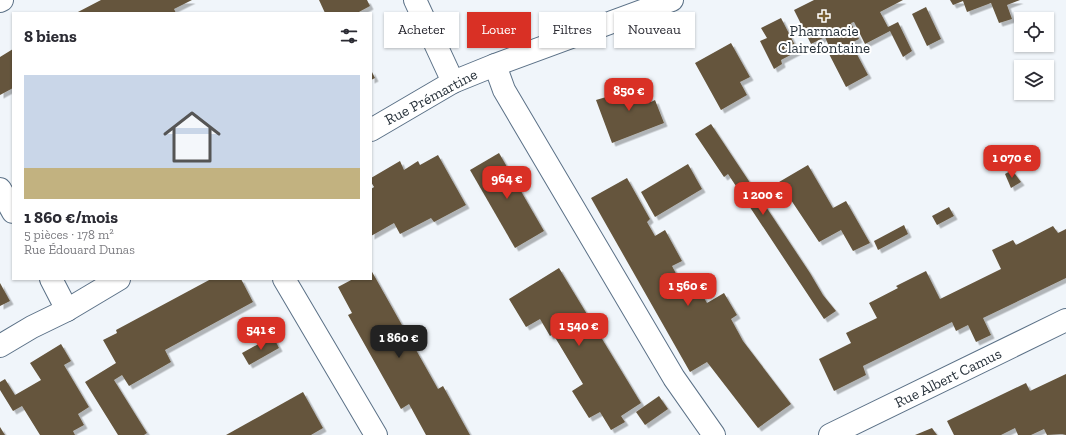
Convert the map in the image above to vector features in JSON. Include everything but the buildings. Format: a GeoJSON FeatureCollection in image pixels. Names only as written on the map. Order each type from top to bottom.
{"type":"FeatureCollection","features":[{"type":"Feature","properties":{"kind":"street"},"geometry":{"type":"LineString","coordinates":[[415,0],[453,82]]}},
{"type":"Feature","properties":{"kind":"street","name":"Rue Prémartine"},"geometry":{"type":"LineString","coordinates":[[372,129],[453,82],[672,0]]}},
{"type":"Feature","properties":{"kind":"street"},"geometry":{"type":"LineString","coordinates":[[495,65],[504,90],[674,378],[714,435]]}},
{"type":"Feature","properties":{"kind":"street"},"geometry":{"type":"LineString","coordinates":[[0,189],[12,210]]}},
{"type":"Feature","properties":{"kind":"street"},"geometry":{"type":"LineString","coordinates":[[52,280],[67,310]]}},
{"type":"Feature","properties":{"kind":"street"},"geometry":{"type":"LineString","coordinates":[[0,346],[32,327],[67,310],[117,280]]}},
{"type":"Feature","properties":{"kind":"street"},"geometry":{"type":"LineString","coordinates":[[285,280],[376,435]]}},
{"type":"Feature","properties":{"kind":"street","name":"Rue Albert Camus"},"geometry":{"type":"LineString","coordinates":[[830,435],[1066,320]]}},
{"type":"Feature","properties":{"kind":"place","name":"Pharmacie Clairefontaine"},"geometry":{"type":"Point","coordinates":[824,16]}}]}
